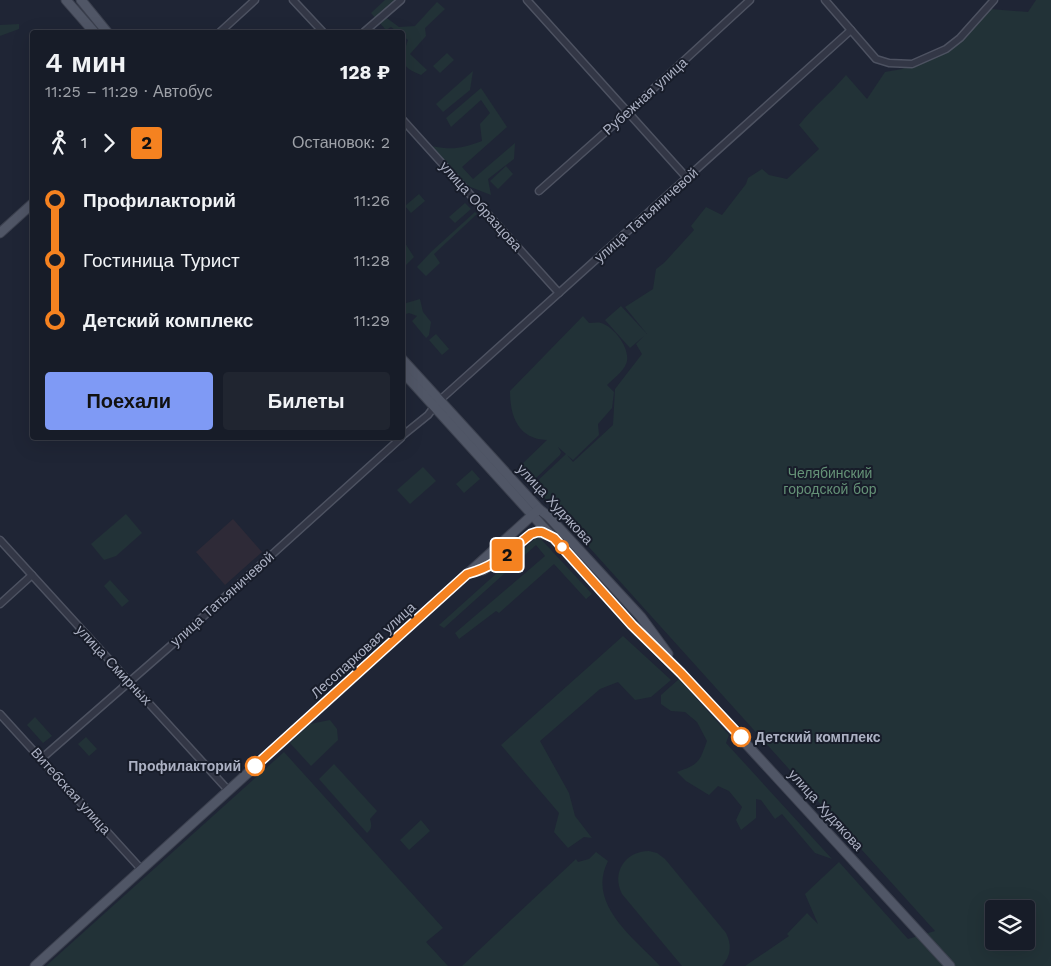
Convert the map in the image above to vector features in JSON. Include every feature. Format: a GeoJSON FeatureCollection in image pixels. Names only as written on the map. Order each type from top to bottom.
{"type":"FeatureCollection","features":[{"type":"Feature","properties":{"kind":"main road"},"geometry":{"type":"LineString","coordinates":[[66,0],[92,30]]}},
{"type":"Feature","properties":{"kind":"main road"},"geometry":{"type":"LineString","coordinates":[[81,0],[105,30]]}},
{"type":"Feature","properties":{"kind":"main road"},"geometry":{"type":"LineString","coordinates":[[0,233],[30,206]]}},
{"type":"Feature","properties":{"kind":"main road","name":"улица Худякова"},"geometry":{"type":"LineString","coordinates":[[405,363],[437,404]]}},
{"type":"Feature","properties":{"kind":"main road","name":"улица Худякова"},"geometry":{"type":"LineString","coordinates":[[405,374],[437,404],[536,512],[554,538],[632,625],[681,673],[950,966]]}},
{"type":"Feature","properties":{"kind":"main road","name":"улица Худякова"},"geometry":{"type":"LineString","coordinates":[[536,512],[552,521],[641,617],[681,673]]}},
{"type":"Feature","properties":{"kind":"main road","name":"Лесопарковая улица"},"geometry":{"type":"LineString","coordinates":[[35,966],[536,512]]}},
{"type":"Feature","properties":{"kind":"main road"},"geometry":{"type":"LineString","coordinates":[[467,574],[482,570],[503,558],[531,534],[542,532],[554,538]]}},
{"type":"Feature","properties":{"kind":"street"},"geometry":{"type":"LineString","coordinates":[[222,30],[255,0]]}},
{"type":"Feature","properties":{"kind":"street"},"geometry":{"type":"LineString","coordinates":[[293,0],[322,30]]}},
{"type":"Feature","properties":{"kind":"street"},"geometry":{"type":"LineString","coordinates":[[366,30],[401,0]]}},
{"type":"Feature","properties":{"kind":"street"},"geometry":{"type":"LineString","coordinates":[[527,0],[687,178]]}},
{"type":"Feature","properties":{"kind":"street","name":"Рубежная улица"},"geometry":{"type":"LineString","coordinates":[[539,190],[628,112],[750,0]]}},
{"type":"Feature","properties":{"kind":"street"},"geometry":{"type":"LineString","coordinates":[[825,0],[876,58],[889,63],[912,64],[946,49],[960,38],[994,0]]}},
{"type":"Feature","properties":{"kind":"street","name":"улица Татьяничевой"},"geometry":{"type":"LineString","coordinates":[[405,434],[851,30]]}},
{"type":"Feature","properties":{"kind":"street","name":"улица Образцова"},"geometry":{"type":"LineString","coordinates":[[405,122],[559,293]]}},
{"type":"Feature","properties":{"kind":"street","name":"улица Татьяничевой"},"geometry":{"type":"LineString","coordinates":[[41,759],[399,440]]}},
{"type":"Feature","properties":{"kind":"street","name":"улица Смирных"},"geometry":{"type":"LineString","coordinates":[[0,540],[228,790]]}},
{"type":"Feature","properties":{"kind":"street"},"geometry":{"type":"LineString","coordinates":[[0,604],[32,575]]}},
{"type":"Feature","properties":{"kind":"street","name":"Витебская улица"},"geometry":{"type":"LineString","coordinates":[[0,714],[141,869]]}},
{"type":"Feature","properties":{"kind":"shaded area"},"geometry":{"type":"Polygon","coordinates":[[[233,519],[262,552],[225,585],[196,552],[233,519]]]}},
{"type":"Feature","properties":{"kind":"green space"},"geometry":{"type":"Polygon","coordinates":[[[385,0],[396,0],[380,13],[399,27],[415,26],[437,2],[445,9],[425,28],[426,36],[410,54],[427,70],[421,75],[405,66],[405,50],[408,40],[405,38],[405,30],[395,30],[391,27],[386,30],[371,13],[385,0]]]}},
{"type":"Feature","properties":{"kind":"green space","name":"Челябинский городской бор"},"geometry":{"type":"Polygon","coordinates":[[[1036,0],[1051,0],[1051,966],[745,966],[789,936],[787,934],[807,913],[818,924],[805,894],[839,862],[908,939],[935,931],[533,485],[566,454],[558,447],[561,452],[560,455],[532,482],[519,471],[519,467],[547,440],[537,439],[523,431],[514,417],[510,391],[583,316],[589,323],[601,323],[617,334],[627,353],[627,359],[623,370],[607,385],[614,392],[612,408],[598,424],[599,435],[573,460],[567,455],[573,462],[613,425],[615,389],[642,354],[636,344],[644,336],[630,348],[605,320],[621,306],[647,334],[625,307],[653,289],[656,269],[664,263],[694,230],[691,226],[706,207],[722,215],[746,184],[748,178],[762,169],[769,175],[787,179],[819,149],[799,125],[846,75],[867,99],[885,72],[902,69],[949,48],[990,9],[1028,12],[1036,0]]]}},
{"type":"Feature","properties":{"kind":"green space"},"geometry":{"type":"Polygon","coordinates":[[[19,24],[19,29],[0,36],[0,25],[19,24]]]}},
{"type":"Feature","properties":{"kind":"green space"},"geometry":{"type":"Polygon","coordinates":[[[447,53],[454,60],[440,73],[433,66],[447,53]]]}},
{"type":"Feature","properties":{"kind":"green space"},"geometry":{"type":"Polygon","coordinates":[[[473,71],[470,90],[443,112],[436,104],[473,71]]]}},
{"type":"Feature","properties":{"kind":"green space"},"geometry":{"type":"Polygon","coordinates":[[[481,88],[507,127],[462,167],[473,179],[515,143],[514,159],[488,179],[491,195],[468,186],[431,146],[456,148],[482,141],[480,124],[490,113],[481,100],[451,127],[446,118],[481,88]]]}},
{"type":"Feature","properties":{"kind":"green space"},"geometry":{"type":"Polygon","coordinates":[[[506,166],[513,174],[498,189],[490,181],[506,166]]]}},
{"type":"Feature","properties":{"kind":"green space"},"geometry":{"type":"Polygon","coordinates":[[[419,194],[425,201],[411,213],[405,206],[419,194]]]}},
{"type":"Feature","properties":{"kind":"green space"},"geometry":{"type":"Polygon","coordinates":[[[465,203],[471,209],[455,223],[449,217],[465,203]]]}},
{"type":"Feature","properties":{"kind":"green space"},"geometry":{"type":"Polygon","coordinates":[[[475,212],[477,214],[434,254],[440,263],[426,276],[417,267],[475,212]]]}},
{"type":"Feature","properties":{"kind":"green space"},"geometry":{"type":"Polygon","coordinates":[[[405,243],[414,257],[405,266],[405,243]]]}},
{"type":"Feature","properties":{"kind":"green space"},"geometry":{"type":"Polygon","coordinates":[[[420,299],[423,312],[431,322],[429,335],[426,338],[412,321],[417,316],[409,313],[405,314],[405,303],[420,299]]]}},
{"type":"Feature","properties":{"kind":"green space"},"geometry":{"type":"Polygon","coordinates":[[[436,334],[449,349],[442,355],[429,340],[436,334]]]}},
{"type":"Feature","properties":{"kind":"green space"},"geometry":{"type":"Polygon","coordinates":[[[423,467],[436,481],[410,504],[397,490],[423,467]]]}},
{"type":"Feature","properties":{"kind":"green space"},"geometry":{"type":"Polygon","coordinates":[[[472,470],[480,479],[464,493],[456,484],[472,470]]]}},
{"type":"Feature","properties":{"kind":"green space"},"geometry":{"type":"Polygon","coordinates":[[[126,514],[142,533],[116,556],[104,560],[91,544],[126,514]]]}},
{"type":"Feature","properties":{"kind":"green space"},"geometry":{"type":"Polygon","coordinates":[[[538,536],[592,594],[586,599],[554,564],[499,613],[496,611],[459,639],[455,633],[545,556],[536,545],[444,628],[439,625],[538,536]]]}},
{"type":"Feature","properties":{"kind":"green space"},"geometry":{"type":"Polygon","coordinates":[[[110,580],[129,601],[122,607],[104,586],[110,580]]]}},
{"type":"Feature","properties":{"kind":"green space"},"geometry":{"type":"Polygon","coordinates":[[[623,636],[671,680],[651,697],[635,700],[618,682],[600,689],[540,741],[569,793],[575,816],[592,838],[584,837],[568,848],[554,832],[559,813],[501,745],[623,636]]]}},
{"type":"Feature","properties":{"kind":"green space"},"geometry":{"type":"Polygon","coordinates":[[[679,679],[729,735],[726,743],[832,859],[815,853],[782,814],[775,819],[761,800],[756,799],[756,818],[741,830],[736,820],[742,807],[729,791],[718,786],[709,795],[686,781],[677,772],[697,762],[707,741],[697,722],[685,712],[671,711],[661,704],[661,695],[679,679]]]}},
{"type":"Feature","properties":{"kind":"green space"},"geometry":{"type":"Polygon","coordinates":[[[35,717],[52,736],[43,743],[27,725],[35,717]]]}},
{"type":"Feature","properties":{"kind":"green space"},"geometry":{"type":"Polygon","coordinates":[[[330,720],[337,729],[338,740],[311,766],[290,743],[310,724],[330,720]]]}},
{"type":"Feature","properties":{"kind":"green space"},"geometry":{"type":"Polygon","coordinates":[[[86,737],[97,749],[89,756],[78,744],[86,737]]]}},
{"type":"Feature","properties":{"kind":"green space"},"geometry":{"type":"Polygon","coordinates":[[[284,752],[443,928],[426,942],[448,966],[46,966],[284,752]]]}},
{"type":"Feature","properties":{"kind":"green space"},"geometry":{"type":"Polygon","coordinates":[[[334,764],[377,811],[370,819],[371,827],[367,833],[319,779],[334,764]]]}},
{"type":"Feature","properties":{"kind":"green space"},"geometry":{"type":"Polygon","coordinates":[[[421,820],[430,831],[409,850],[400,840],[421,820]]]}},
{"type":"Feature","properties":{"kind":"green space"},"geometry":{"type":"Polygon","coordinates":[[[649,851],[657,853],[665,859],[726,933],[730,950],[722,966],[682,966],[622,894],[618,878],[622,865],[633,855],[649,851]]]}},
{"type":"Feature","properties":{"kind":"green space"},"geometry":{"type":"Polygon","coordinates":[[[596,852],[608,861],[603,877],[603,892],[608,906],[626,932],[660,966],[462,966],[576,859],[578,862],[589,859],[596,852]]]}},
{"type":"Feature","properties":{"kind":"bus line","name":"2"},"geometry":{"type":"LineString","coordinates":[[255,766],[467,574],[482,570],[497,562],[531,534],[537,532],[542,532],[554,538],[632,625],[681,673],[741,737]]}},
{"type":"Feature","properties":{"kind":"place","name":"Детский комплекс"},"geometry":{"type":"Point","coordinates":[741,737]}},
{"type":"Feature","properties":{"kind":"place","name":"Профилакторий"},"geometry":{"type":"Point","coordinates":[255,766]}}]}
